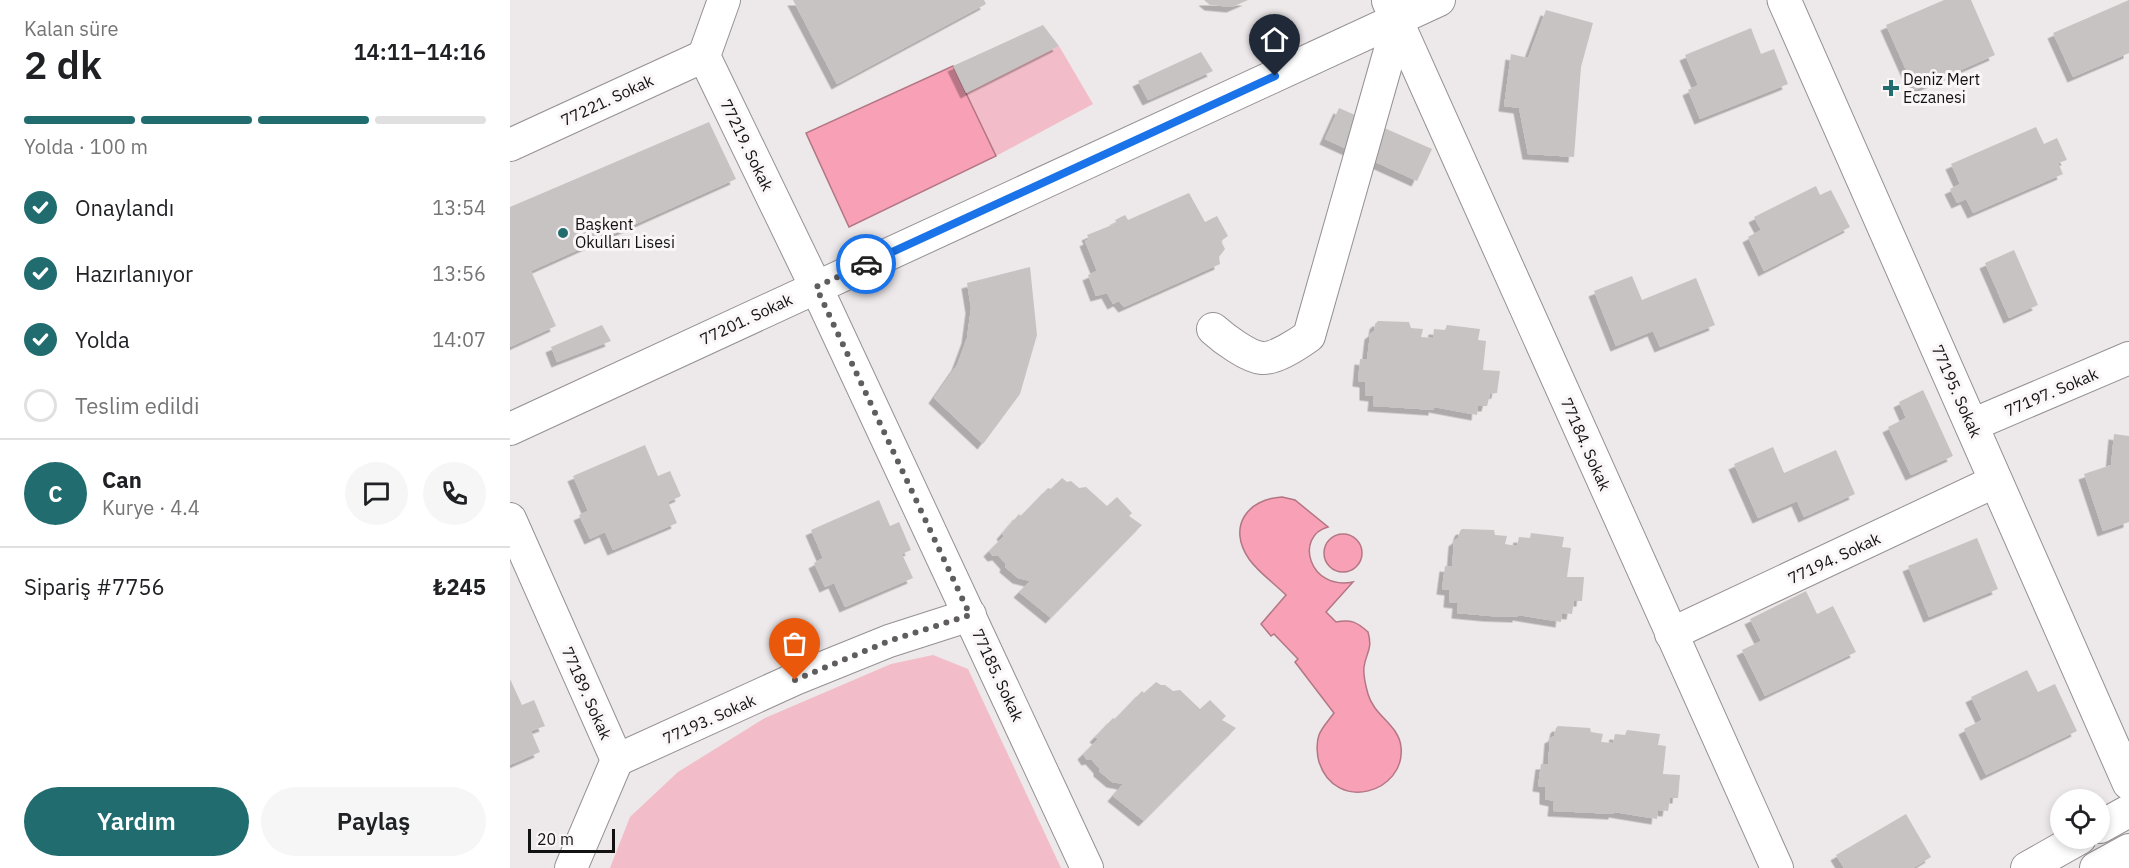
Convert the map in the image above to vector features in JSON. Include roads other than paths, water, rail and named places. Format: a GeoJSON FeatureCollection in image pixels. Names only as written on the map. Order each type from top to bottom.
{"type":"FeatureCollection","features":[{"type":"Feature","properties":{"kind":"main road","name":"77195. Sokak"},"geometry":{"type":"LineString","coordinates":[[1784,0],[2129,783]]}},
{"type":"Feature","properties":{"kind":"street"},"geometry":{"type":"LineString","coordinates":[[704,56],[724,0]]}},
{"type":"Feature","properties":{"kind":"street","name":"77201. Sokak"},"geometry":{"type":"LineString","coordinates":[[510,429],[816,287],[1392,10],[1439,0]]}},
{"type":"Feature","properties":{"kind":"street"},"geometry":{"type":"LineString","coordinates":[[1213,329],[1229,343],[1262,358],[1287,350],[1309,336],[1391,47],[1392,10]]}},
{"type":"Feature","properties":{"kind":"street","name":"77184. Sokak"},"geometry":{"type":"LineString","coordinates":[[1392,10],[1777,868]]}},
{"type":"Feature","properties":{"kind":"street","name":"77221. Sokak"},"geometry":{"type":"LineString","coordinates":[[510,145],[704,56]]}},
{"type":"Feature","properties":{"kind":"street","name":"77219. Sokak"},"geometry":{"type":"LineString","coordinates":[[704,56],[816,287]]}},
{"type":"Feature","properties":{"kind":"street","name":"77185. Sokak"},"geometry":{"type":"LineString","coordinates":[[816,287],[1087,868]]}},
{"type":"Feature","properties":{"kind":"street","name":"77197. Sokak"},"geometry":{"type":"LineString","coordinates":[[1972,425],[2129,358]]}},
{"type":"Feature","properties":{"kind":"street","name":"77194. Sokak"},"geometry":{"type":"LineString","coordinates":[[1671,634],[1996,481]]}},
{"type":"Feature","properties":{"kind":"street","name":"77189. Sokak"},"geometry":{"type":"LineString","coordinates":[[510,519],[617,760],[571,868]]}},
{"type":"Feature","properties":{"kind":"street","name":"77193. Sokak"},"geometry":{"type":"LineString","coordinates":[[617,760],[889,641],[970,615]]}},
{"type":"Feature","properties":{"kind":"street"},"geometry":{"type":"LineString","coordinates":[[2110,821],[2129,811]]}},
{"type":"Feature","properties":{"kind":"street"},"geometry":{"type":"LineString","coordinates":[[2026,868],[2060,849]]}},
{"type":"Feature","properties":{"kind":"street"},"geometry":{"type":"LineString","coordinates":[[2096,868],[2129,850]]}},
{"type":"Feature","properties":{"kind":"place","name":"Deniz Mert Eczanesi"},"geometry":{"type":"Point","coordinates":[1891,88]}},
{"type":"Feature","properties":{"kind":"place","name":"Başkent Okulları Lisesi"},"geometry":{"type":"Point","coordinates":[563,233]}}]}
